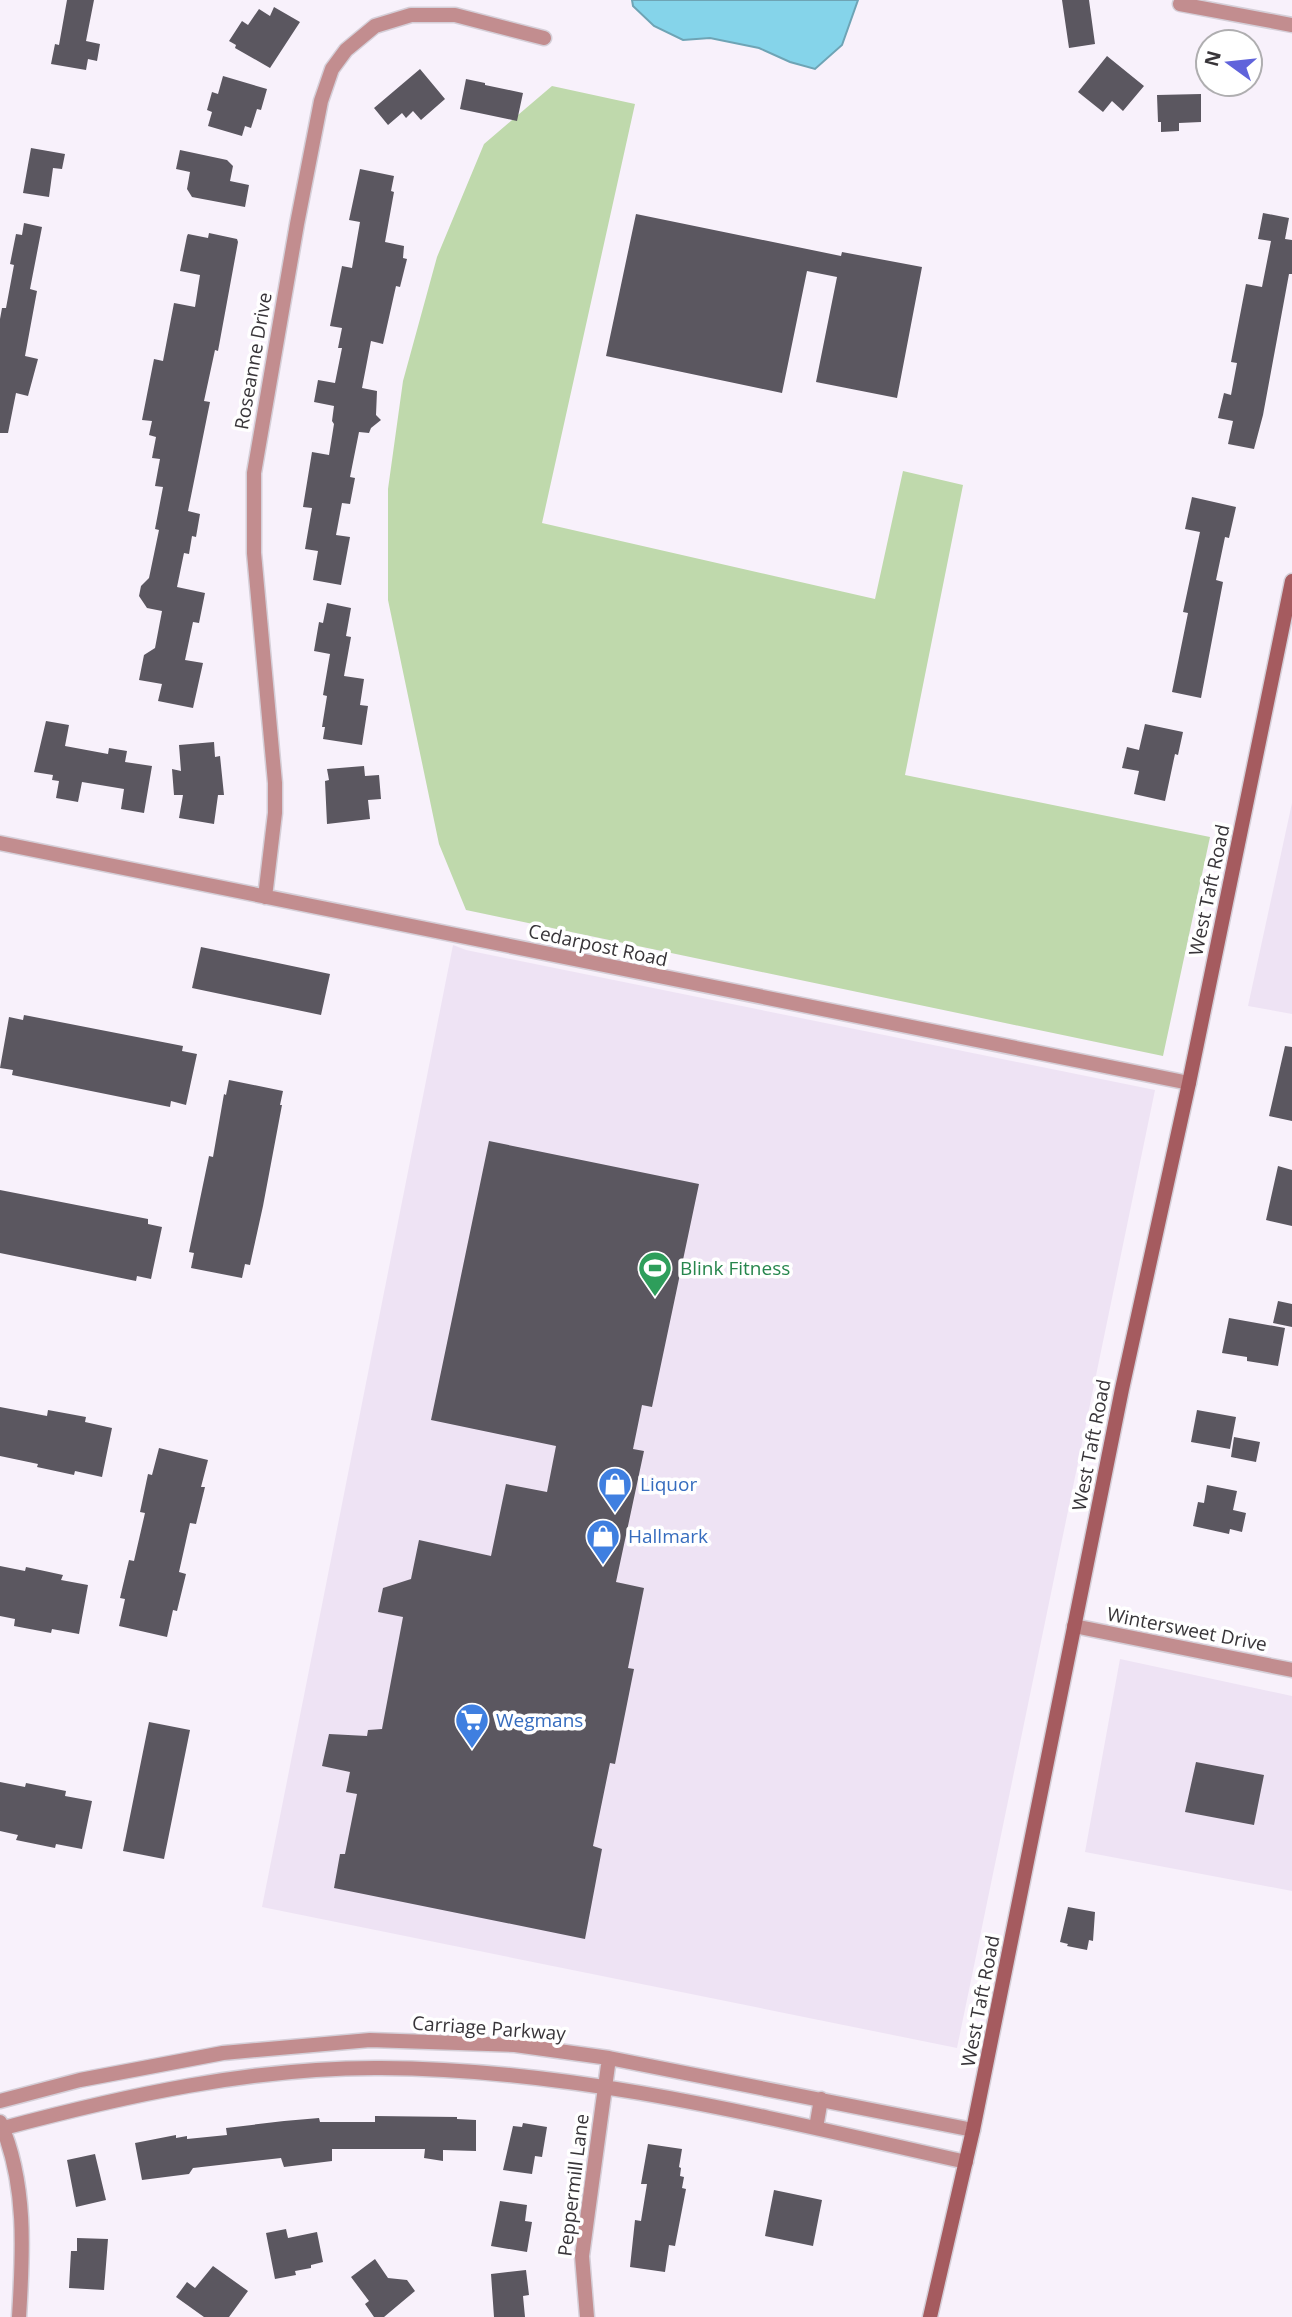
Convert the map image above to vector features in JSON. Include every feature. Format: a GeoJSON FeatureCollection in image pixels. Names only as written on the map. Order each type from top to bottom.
{"type":"FeatureCollection","features":[{"type":"Feature","properties":{"kind":"main road","name":"West Taft Road"},"geometry":{"type":"LineString","coordinates":[[930,2317],[973,2130],[1122,1389],[1189,1083],[1292,581]]}},
{"type":"Feature","properties":{"kind":"street"},"geometry":{"type":"LineString","coordinates":[[1180,4],[1292,25]]}},
{"type":"Feature","properties":{"kind":"street","name":"Roseanne Drive"},"geometry":{"type":"LineString","coordinates":[[265,897],[275,813],[275,783],[254,553],[254,473],[296,224],[321,101],[332,69],[346,50],[375,26],[411,15],[455,15],[544,38]]}},
{"type":"Feature","properties":{"kind":"street","name":"Cedarpost Road"},"geometry":{"type":"LineString","coordinates":[[0,843],[1189,1083]]}},
{"type":"Feature","properties":{"kind":"street","name":"Wintersweet Drive"},"geometry":{"type":"LineString","coordinates":[[1074,1626],[1292,1670]]}},
{"type":"Feature","properties":{"kind":"street","name":"Carriage Parkway"},"geometry":{"type":"LineString","coordinates":[[0,2101],[80,2080],[223,2053],[370,2040],[514,2045],[609,2057],[973,2130]]}},
{"type":"Feature","properties":{"kind":"street","name":"Peppermill Lane"},"geometry":{"type":"LineString","coordinates":[[587,2317],[582,2256],[609,2057]]}},
{"type":"Feature","properties":{"kind":"street"},"geometry":{"type":"LineString","coordinates":[[19,2317],[20,2205],[10,2146],[1,2127],[169,2089],[289,2072],[379,2067],[470,2070],[605,2085],[966,2162]]}},
{"type":"Feature","properties":{"kind":"street"},"geometry":{"type":"LineString","coordinates":[[816,2128],[821,2099]]}},
{"type":"Feature","properties":{"kind":"shaded area"},"geometry":{"type":"Polygon","coordinates":[[[1292,803],[1292,1014],[1248,1006],[1292,803]]]}},
{"type":"Feature","properties":{"kind":"shaded area"},"geometry":{"type":"Polygon","coordinates":[[[453,945],[466,950],[1155,1090],[957,2048],[262,1907],[453,945]]]}},
{"type":"Feature","properties":{"kind":"shaded area"},"geometry":{"type":"Polygon","coordinates":[[[1120,1659],[1292,1696],[1292,1891],[1085,1852],[1120,1659]]]}},
{"type":"Feature","properties":{"kind":"green space"},"geometry":{"type":"Polygon","coordinates":[[[552,86],[635,104],[542,523],[875,599],[903,471],[963,485],[905,775],[1210,837],[1163,1056],[466,910],[439,844],[388,600],[388,489],[403,381],[437,257],[484,144],[552,86]]]}},
{"type":"Feature","properties":{"kind":"water"},"geometry":{"type":"Polygon","coordinates":[[[632,0],[858,0],[842,45],[815,69],[790,62],[759,48],[710,38],[683,40],[654,26],[633,6],[632,0]]]}},
{"type":"Feature","properties":{"kind":"building"},"geometry":{"type":"Polygon","coordinates":[[[67,0],[94,0],[86,41],[100,44],[97,61],[88,59],[86,70],[51,64],[55,44],[59,45],[67,0]]]}},
{"type":"Feature","properties":{"kind":"building"},"geometry":{"type":"Polygon","coordinates":[[[1062,0],[1089,0],[1095,44],[1069,48],[1062,0]]]}},
{"type":"Feature","properties":{"kind":"building"},"geometry":{"type":"Polygon","coordinates":[[[274,7],[300,22],[270,68],[235,48],[236,45],[229,41],[242,21],[248,25],[259,9],[270,16],[274,7]]]}},
{"type":"Feature","properties":{"kind":"building"},"geometry":{"type":"Polygon","coordinates":[[[1107,56],[1144,86],[1123,111],[1112,101],[1103,112],[1078,92],[1107,56]]]}},
{"type":"Feature","properties":{"kind":"building"},"geometry":{"type":"Polygon","coordinates":[[[420,69],[445,99],[421,120],[413,111],[406,118],[402,113],[388,125],[374,108],[420,69]]]}},
{"type":"Feature","properties":{"kind":"building"},"geometry":{"type":"Polygon","coordinates":[[[223,76],[267,89],[261,110],[257,109],[251,128],[245,126],[242,136],[208,126],[212,112],[207,110],[212,92],[218,94],[223,76]]]}},
{"type":"Feature","properties":{"kind":"building"},"geometry":{"type":"Polygon","coordinates":[[[466,79],[523,93],[517,121],[460,109],[466,79]]]}},
{"type":"Feature","properties":{"kind":"building"},"geometry":{"type":"Polygon","coordinates":[[[1194,94],[1194,98],[1201,98],[1201,122],[1179,123],[1179,131],[1161,132],[1157,95],[1194,94]]]}},
{"type":"Feature","properties":{"kind":"building"},"geometry":{"type":"Polygon","coordinates":[[[31,148],[65,154],[62,169],[53,168],[49,197],[23,193],[31,148]]]}},
{"type":"Feature","properties":{"kind":"building"},"geometry":{"type":"Polygon","coordinates":[[[180,150],[227,160],[233,166],[230,181],[249,185],[245,207],[192,197],[187,189],[190,172],[176,169],[180,150]]]}},
{"type":"Feature","properties":{"kind":"building"},"geometry":{"type":"Polygon","coordinates":[[[360,169],[394,176],[391,191],[394,192],[385,242],[404,246],[403,258],[407,259],[400,287],[396,286],[383,344],[371,341],[362,388],[377,391],[376,415],[381,420],[369,433],[359,432],[350,477],[355,478],[350,504],[342,503],[336,535],[350,537],[341,585],[313,580],[318,551],[305,549],[312,508],[303,507],[312,452],[329,455],[334,406],[314,402],[318,380],[335,383],[342,348],[338,348],[342,328],[330,326],[342,266],[352,268],[360,222],[349,220],[360,169]]]}},
{"type":"Feature","properties":{"kind":"building"},"geometry":{"type":"Polygon","coordinates":[[[1263,213],[1289,218],[1285,239],[1292,240],[1292,274],[1289,274],[1263,415],[1254,449],[1228,444],[1233,421],[1218,418],[1224,393],[1231,395],[1237,363],[1231,362],[1246,284],[1262,287],[1271,241],[1258,239],[1263,213]]]}},
{"type":"Feature","properties":{"kind":"building"},"geometry":{"type":"Polygon","coordinates":[[[636,214],[841,256],[842,252],[922,267],[897,398],[816,382],[837,277],[807,271],[782,393],[606,356],[636,214]]]}},
{"type":"Feature","properties":{"kind":"building"},"geometry":{"type":"Polygon","coordinates":[[[24,223],[42,227],[30,289],[37,291],[25,356],[38,359],[28,396],[16,393],[8,433],[0,433],[0,319],[2,308],[6,308],[14,265],[10,264],[16,234],[22,235],[24,223]]]}},
{"type":"Feature","properties":{"kind":"building"},"geometry":{"type":"Polygon","coordinates":[[[209,233],[237,239],[238,242],[218,351],[215,350],[204,401],[210,402],[188,511],[200,514],[196,537],[192,536],[189,554],[184,553],[177,587],[205,593],[199,623],[193,622],[185,660],[203,663],[193,708],[158,701],[162,684],[139,680],[144,655],[155,648],[162,611],[147,608],[139,596],[141,586],[149,578],[159,530],[155,529],[163,487],[155,486],[160,459],[152,458],[156,437],[149,435],[152,421],[142,420],[154,359],[163,361],[174,303],[195,307],[200,275],[180,271],[187,236],[208,238],[209,233]]]}},
{"type":"Feature","properties":{"kind":"building"},"geometry":{"type":"Polygon","coordinates":[[[1192,497],[1236,507],[1229,538],[1225,537],[1216,580],[1223,582],[1201,698],[1172,692],[1188,613],[1183,612],[1200,532],[1185,529],[1192,497]]]}},
{"type":"Feature","properties":{"kind":"building"},"geometry":{"type":"Polygon","coordinates":[[[327,603],[351,608],[346,636],[351,637],[344,676],[364,679],[360,705],[368,706],[362,745],[323,739],[325,727],[322,727],[327,696],[323,695],[330,654],[314,651],[319,622],[323,623],[327,603]]]}},
{"type":"Feature","properties":{"kind":"building"},"geometry":{"type":"Polygon","coordinates":[[[46,721],[69,725],[65,746],[108,754],[109,748],[127,751],[125,762],[152,766],[144,813],[121,809],[124,789],[82,782],[78,802],[56,798],[59,781],[52,780],[53,775],[34,772],[46,721]]]}},
{"type":"Feature","properties":{"kind":"building"},"geometry":{"type":"Polygon","coordinates":[[[1145,724],[1183,732],[1178,755],[1175,754],[1165,801],[1134,794],[1139,771],[1122,768],[1127,747],[1139,750],[1145,724]]]}},
{"type":"Feature","properties":{"kind":"building"},"geometry":{"type":"Polygon","coordinates":[[[214,742],[215,757],[220,756],[224,795],[218,795],[214,824],[179,818],[183,795],[174,795],[172,769],[181,771],[179,745],[214,742]]]}},
{"type":"Feature","properties":{"kind":"building"},"geometry":{"type":"Polygon","coordinates":[[[364,766],[365,776],[379,775],[381,799],[368,800],[370,819],[327,824],[327,769],[364,766]]]}},
{"type":"Feature","properties":{"kind":"building"},"geometry":{"type":"Polygon","coordinates":[[[201,947],[330,974],[321,1015],[192,988],[201,947]]]}},
{"type":"Feature","properties":{"kind":"building"},"geometry":{"type":"Polygon","coordinates":[[[24,1015],[183,1046],[182,1051],[197,1054],[186,1105],[171,1101],[170,1107],[12,1075],[13,1070],[0,1068],[9,1017],[23,1020],[24,1015]]]}},
{"type":"Feature","properties":{"kind":"building"},"geometry":{"type":"Polygon","coordinates":[[[1285,1046],[1292,1047],[1292,1121],[1269,1116],[1285,1046]]]}},
{"type":"Feature","properties":{"kind":"building"},"geometry":{"type":"Polygon","coordinates":[[[229,1080],[283,1091],[263,1206],[250,1265],[245,1264],[242,1278],[191,1268],[194,1253],[189,1252],[209,1156],[213,1157],[229,1080]]]}},
{"type":"Feature","properties":{"kind":"building"},"geometry":{"type":"Polygon","coordinates":[[[489,1141],[699,1184],[652,1407],[642,1405],[633,1449],[644,1451],[616,1582],[644,1588],[628,1668],[634,1669],[615,1764],[610,1763],[593,1846],[602,1849],[585,1939],[334,1888],[340,1854],[345,1854],[357,1794],[346,1792],[350,1772],[322,1766],[329,1734],[367,1736],[368,1730],[382,1729],[403,1617],[378,1612],[383,1588],[411,1579],[419,1540],[491,1556],[506,1484],[547,1492],[556,1446],[431,1420],[489,1141]]]}},
{"type":"Feature","properties":{"kind":"building"},"geometry":{"type":"Polygon","coordinates":[[[1278,1166],[1292,1170],[1292,1226],[1266,1220],[1278,1166]]]}},
{"type":"Feature","properties":{"kind":"building"},"geometry":{"type":"Polygon","coordinates":[[[0,1190],[148,1219],[148,1224],[162,1227],[151,1279],[137,1276],[136,1281],[0,1253],[0,1190]]]}},
{"type":"Feature","properties":{"kind":"building"},"geometry":{"type":"Polygon","coordinates":[[[1278,1301],[1292,1304],[1292,1327],[1273,1323],[1278,1301]]]}},
{"type":"Feature","properties":{"kind":"building"},"geometry":{"type":"Polygon","coordinates":[[[1229,1318],[1285,1328],[1278,1366],[1247,1361],[1247,1357],[1222,1353],[1229,1318]]]}},
{"type":"Feature","properties":{"kind":"building"},"geometry":{"type":"Polygon","coordinates":[[[0,1407],[47,1416],[48,1410],[86,1417],[85,1422],[112,1428],[102,1477],[75,1471],[74,1475],[0,1456],[0,1407]]]}},
{"type":"Feature","properties":{"kind":"building"},"geometry":{"type":"Polygon","coordinates":[[[1197,1410],[1236,1417],[1230,1449],[1191,1442],[1197,1410]]]}},
{"type":"Feature","properties":{"kind":"building"},"geometry":{"type":"Polygon","coordinates":[[[1234,1437],[1260,1442],[1256,1462],[1231,1457],[1234,1437]]]}},
{"type":"Feature","properties":{"kind":"building"},"geometry":{"type":"Polygon","coordinates":[[[159,1448],[208,1460],[196,1524],[190,1523],[179,1572],[186,1574],[167,1637],[119,1626],[125,1599],[120,1598],[129,1560],[134,1561],[145,1513],[140,1512],[148,1474],[152,1475],[159,1448]]]}},
{"type":"Feature","properties":{"kind":"building"},"geometry":{"type":"Polygon","coordinates":[[[1207,1485],[1237,1491],[1233,1510],[1246,1513],[1242,1532],[1230,1529],[1229,1534],[1193,1526],[1198,1502],[1204,1503],[1207,1485]]]}},
{"type":"Feature","properties":{"kind":"building"},"geometry":{"type":"Polygon","coordinates":[[[0,1566],[25,1571],[26,1567],[63,1575],[61,1580],[88,1585],[79,1634],[52,1629],[51,1633],[14,1626],[15,1619],[0,1616],[0,1566]]]}},
{"type":"Feature","properties":{"kind":"building"},"geometry":{"type":"Polygon","coordinates":[[[149,1722],[190,1730],[164,1859],[123,1851],[149,1722]]]}},
{"type":"Feature","properties":{"kind":"building"},"geometry":{"type":"Polygon","coordinates":[[[1196,1762],[1264,1775],[1254,1825],[1185,1812],[1196,1762]]]}},
{"type":"Feature","properties":{"kind":"building"},"geometry":{"type":"Polygon","coordinates":[[[0,1782],[25,1787],[26,1783],[66,1791],[65,1796],[92,1801],[82,1849],[56,1844],[55,1848],[16,1840],[18,1835],[0,1831],[0,1782]]]}},
{"type":"Feature","properties":{"kind":"building"},"geometry":{"type":"Polygon","coordinates":[[[1068,1907],[1095,1912],[1093,1941],[1089,1940],[1087,1950],[1060,1942],[1068,1907]]]}},
{"type":"Feature","properties":{"kind":"building"},"geometry":{"type":"Polygon","coordinates":[[[375,2116],[457,2117],[476,2120],[476,2151],[443,2150],[443,2161],[424,2158],[425,2149],[332,2149],[332,2161],[284,2167],[281,2158],[193,2168],[189,2174],[142,2180],[135,2143],[176,2135],[176,2138],[187,2136],[187,2139],[227,2135],[226,2128],[284,2121],[319,2118],[320,2122],[375,2122],[375,2116]]]}},
{"type":"Feature","properties":{"kind":"building"},"geometry":{"type":"Polygon","coordinates":[[[523,2123],[547,2127],[542,2157],[535,2156],[532,2174],[503,2170],[513,2126],[522,2127],[523,2123]]]}},
{"type":"Feature","properties":{"kind":"building"},"geometry":{"type":"Polygon","coordinates":[[[648,2144],[682,2149],[679,2167],[680,2176],[684,2177],[682,2188],[686,2189],[675,2246],[669,2245],[665,2272],[630,2267],[635,2220],[641,2221],[647,2184],[641,2184],[648,2144]]]}},
{"type":"Feature","properties":{"kind":"building"},"geometry":{"type":"Polygon","coordinates":[[[95,2154],[106,2200],[76,2207],[67,2160],[95,2154]]]}},
{"type":"Feature","properties":{"kind":"building"},"geometry":{"type":"Polygon","coordinates":[[[774,2190],[822,2200],[813,2246],[765,2236],[774,2190]]]}},
{"type":"Feature","properties":{"kind":"building"},"geometry":{"type":"Polygon","coordinates":[[[500,2201],[527,2205],[525,2221],[532,2222],[527,2252],[491,2246],[500,2201]]]}},
{"type":"Feature","properties":{"kind":"building"},"geometry":{"type":"Polygon","coordinates":[[[286,2229],[288,2238],[317,2232],[323,2262],[295,2271],[296,2275],[275,2279],[266,2233],[286,2229]]]}},
{"type":"Feature","properties":{"kind":"building"},"geometry":{"type":"Polygon","coordinates":[[[77,2238],[108,2239],[104,2290],[69,2288],[71,2251],[77,2251],[77,2238]]]}},
{"type":"Feature","properties":{"kind":"building"},"geometry":{"type":"Polygon","coordinates":[[[375,2259],[388,2278],[407,2280],[415,2291],[384,2317],[374,2317],[365,2304],[369,2301],[351,2277],[375,2259]]]}},
{"type":"Feature","properties":{"kind":"building"},"geometry":{"type":"Polygon","coordinates":[[[213,2266],[248,2291],[229,2317],[204,2317],[176,2297],[187,2282],[195,2288],[213,2266]]]}},
{"type":"Feature","properties":{"kind":"building"},"geometry":{"type":"Polygon","coordinates":[[[526,2270],[529,2295],[523,2296],[525,2317],[494,2317],[491,2274],[526,2270]]]}},
{"type":"Feature","properties":{"kind":"place","name":"Blink Fitness"},"geometry":{"type":"Point","coordinates":[655,1298]}},
{"type":"Feature","properties":{"kind":"place","name":"Liquor"},"geometry":{"type":"Point","coordinates":[615,1514]}},
{"type":"Feature","properties":{"kind":"place","name":"Hallmark"},"geometry":{"type":"Point","coordinates":[603,1566]}},
{"type":"Feature","properties":{"kind":"place","name":"Wegmans"},"geometry":{"type":"Point","coordinates":[472,1750]}}]}
